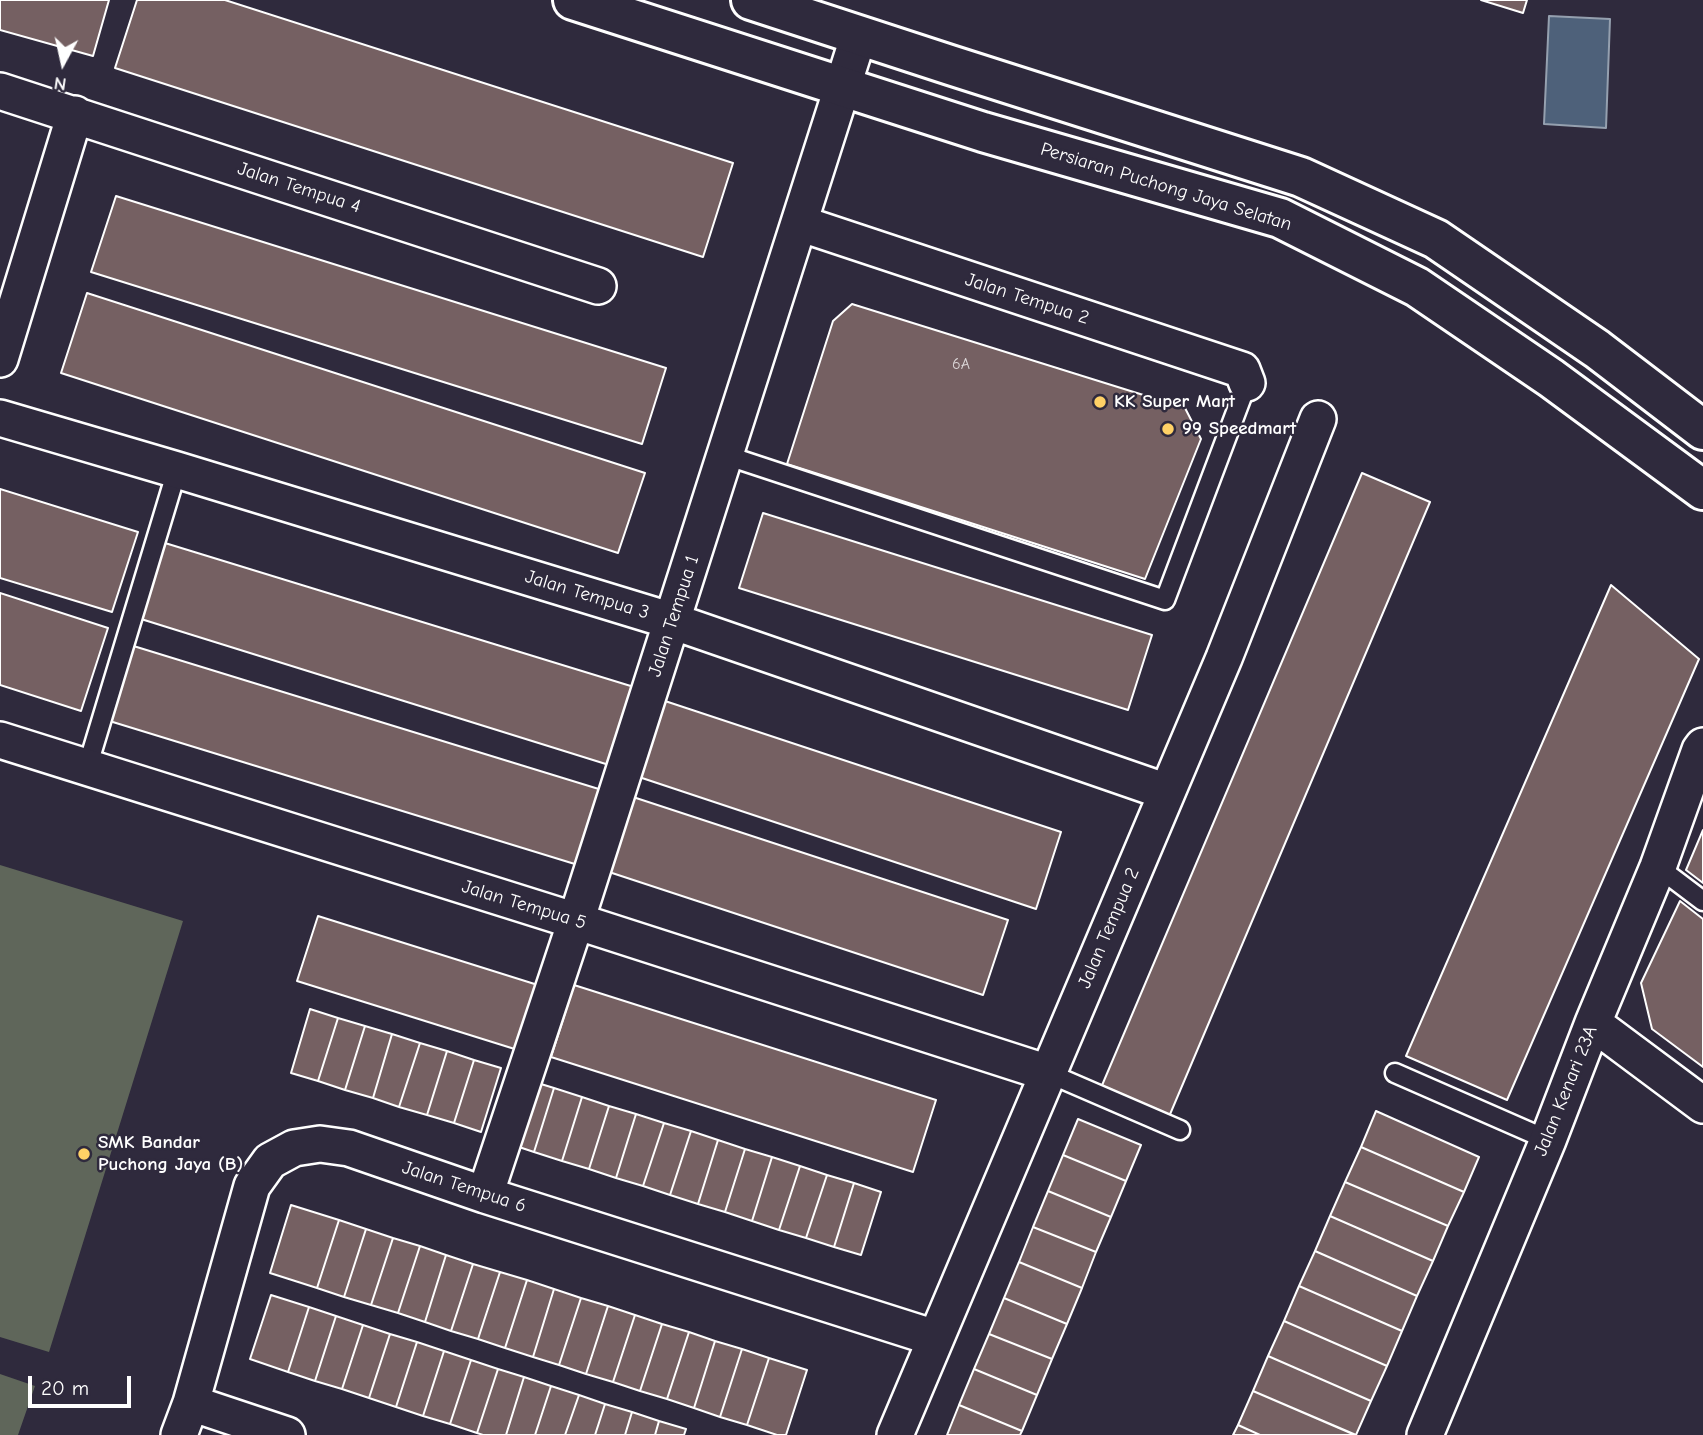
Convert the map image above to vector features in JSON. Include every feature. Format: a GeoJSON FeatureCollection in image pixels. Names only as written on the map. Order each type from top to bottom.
{"type":"FeatureCollection","features":[{"type":"Feature","properties":{"kind":"main road","name":"Persiaran Puchong Jaya Selatan"},"geometry":{"type":"LineString","coordinates":[[573,0],[983,131],[1280,218],[1417,287],[1551,377],[1703,491]]}},
{"type":"Feature","properties":{"kind":"main road"},"geometry":{"type":"LineString","coordinates":[[751,0],[1301,177],[1436,239],[1597,349],[1703,430]]}},
{"type":"Feature","properties":{"kind":"street","name":"Jalan Tempua 1"},"geometry":{"type":"LineString","coordinates":[[485,1195],[576,921],[859,35]]}},
{"type":"Feature","properties":{"kind":"street","name":"Jalan Tempua 4"},"geometry":{"type":"LineString","coordinates":[[0,91],[598,286]]}},
{"type":"Feature","properties":{"kind":"street"},"geometry":{"type":"LineString","coordinates":[[0,359],[75,114]]}},
{"type":"Feature","properties":{"kind":"street","name":"Jalan Tempua 2"},"geometry":{"type":"LineString","coordinates":[[799,223],[1242,370],[1247,383]]}},
{"type":"Feature","properties":{"kind":"street","name":"Jalan Tempua 3"},"geometry":{"type":"LineString","coordinates":[[0,418],[672,621],[1167,792]]}},
{"type":"Feature","properties":{"kind":"street","name":"Jalan Tempua 2"},"geometry":{"type":"LineString","coordinates":[[894,1435],[1238,624],[1318,419]]}},
{"type":"Feature","properties":{"kind":"street","name":"Jalan Tempua 5"},"geometry":{"type":"LineString","coordinates":[[0,740],[1048,1073]]}},
{"type":"Feature","properties":{"kind":"street","name":"Jalan Kenari 23A"},"geometry":{"type":"LineString","coordinates":[[1425,1435],[1548,1140],[1658,867],[1703,746]]}},
{"type":"Feature","properties":{"kind":"street"},"geometry":{"type":"LineString","coordinates":[[1593,1023],[1703,1105]]}},
{"type":"Feature","properties":{"kind":"street","name":"Jalan Tempua 6"},"geometry":{"type":"LineString","coordinates":[[185,1419],[252,1186],[270,1161],[294,1148],[320,1144],[349,1149],[935,1338]]}},
{"type":"Feature","properties":{"kind":"street"},"geometry":{"type":"LineString","coordinates":[[185,1419],[287,1435]]}},
{"type":"Feature","properties":{"kind":"lane"},"geometry":{"type":"LineString","coordinates":[[725,454],[1165,600],[1247,383]]}},
{"type":"Feature","properties":{"kind":"lane"},"geometry":{"type":"LineString","coordinates":[[87,768],[177,470]]}},
{"type":"Feature","properties":{"kind":"lane"},"geometry":{"type":"LineString","coordinates":[[1658,867],[1703,901]]}},
{"type":"Feature","properties":{"kind":"lane"},"geometry":{"type":"LineString","coordinates":[[1048,1073],[1180,1130]]}},
{"type":"Feature","properties":{"kind":"lane"},"geometry":{"type":"LineString","coordinates":[[1395,1073],[1548,1140]]}},
{"type":"Feature","properties":{"kind":"shaded area"},"geometry":{"type":"Polygon","coordinates":[[[0,865],[183,921],[49,1352],[0,1337],[0,865]]]}},
{"type":"Feature","properties":{"kind":"shaded area"},"geometry":{"type":"Polygon","coordinates":[[[0,1374],[35,1386],[18,1435],[0,1435],[0,1374]]]}},
{"type":"Feature","properties":{"kind":"water"},"geometry":{"type":"Polygon","coordinates":[[[1549,16],[1610,19],[1606,128],[1544,124],[1549,16]]]}},
{"type":"Feature","properties":{"kind":"building"},"geometry":{"type":"Polygon","coordinates":[[[0,0],[109,0],[93,56],[0,30],[0,0]]]}},
{"type":"Feature","properties":{"kind":"building"},"geometry":{"type":"Polygon","coordinates":[[[137,0],[225,0],[733,163],[703,257],[115,68],[137,0]]]}},
{"type":"Feature","properties":{"kind":"building"},"geometry":{"type":"Polygon","coordinates":[[[1481,0],[1527,0],[1523,13],[1481,0]]]}},
{"type":"Feature","properties":{"kind":"building"},"geometry":{"type":"Polygon","coordinates":[[[116,196],[666,368],[642,444],[91,272],[116,196]]]}},
{"type":"Feature","properties":{"kind":"building"},"geometry":{"type":"Polygon","coordinates":[[[87,293],[645,473],[618,553],[61,373],[87,293]]]}},
{"type":"Feature","properties":{"kind":"building"},"geometry":{"type":"Polygon","coordinates":[[[852,304],[1185,408],[1201,439],[1145,579],[787,464],[833,321],[852,304]]]}},
{"type":"Feature","properties":{"kind":"building"},"geometry":{"type":"Polygon","coordinates":[[[1362,473],[1430,502],[1168,1119],[1100,1090],[1362,473]]]}},
{"type":"Feature","properties":{"kind":"building"},"geometry":{"type":"Polygon","coordinates":[[[0,489],[138,532],[112,612],[0,578],[0,489]]]}},
{"type":"Feature","properties":{"kind":"building"},"geometry":{"type":"Polygon","coordinates":[[[763,513],[1152,635],[1128,710],[739,588],[763,513]]]}},
{"type":"Feature","properties":{"kind":"building"},"geometry":{"type":"Polygon","coordinates":[[[165,543],[634,687],[609,765],[141,619],[165,543]]]}},
{"type":"Feature","properties":{"kind":"building"},"geometry":{"type":"Polygon","coordinates":[[[1611,585],[1699,659],[1507,1100],[1406,1056],[1611,585]]]}},
{"type":"Feature","properties":{"kind":"building"},"geometry":{"type":"Polygon","coordinates":[[[0,593],[108,628],[81,711],[0,685],[0,593]]]}},
{"type":"Feature","properties":{"kind":"building"},"geometry":{"type":"Polygon","coordinates":[[[127,644],[602,790],[578,865],[103,719],[127,644]]]}},
{"type":"Feature","properties":{"kind":"building"},"geometry":{"type":"Polygon","coordinates":[[[662,700],[1061,832],[1036,909],[636,776],[662,700]]]}},
{"type":"Feature","properties":{"kind":"building"},"geometry":{"type":"Polygon","coordinates":[[[630,796],[1008,920],[983,995],[606,871],[630,796]]]}},
{"type":"Feature","properties":{"kind":"building"},"geometry":{"type":"Polygon","coordinates":[[[1703,830],[1703,883],[1686,870],[1703,830]]]}},
{"type":"Feature","properties":{"kind":"building"},"geometry":{"type":"Polygon","coordinates":[[[1680,901],[1703,919],[1703,1067],[1652,1029],[1641,983],[1680,901]]]}},
{"type":"Feature","properties":{"kind":"building"},"geometry":{"type":"Polygon","coordinates":[[[318,916],[541,986],[521,1051],[297,981],[318,916]]]}},
{"type":"Feature","properties":{"kind":"building"},"geometry":{"type":"Polygon","coordinates":[[[574,985],[936,1100],[913,1172],[551,1057],[574,985]]]}},
{"type":"Feature","properties":{"kind":"building"},"geometry":{"type":"Polygon","coordinates":[[[310,1009],[338,1018],[318,1081],[291,1073],[310,1009]]]}},
{"type":"Feature","properties":{"kind":"building"},"geometry":{"type":"Polygon","coordinates":[[[338,1018],[365,1026],[345,1090],[318,1081],[338,1018]]]}},
{"type":"Feature","properties":{"kind":"building"},"geometry":{"type":"Polygon","coordinates":[[[365,1026],[392,1034],[373,1098],[345,1090],[365,1026]]]}},
{"type":"Feature","properties":{"kind":"building"},"geometry":{"type":"Polygon","coordinates":[[[392,1034],[420,1043],[399,1107],[373,1098],[392,1034]]]}},
{"type":"Feature","properties":{"kind":"building"},"geometry":{"type":"Polygon","coordinates":[[[420,1043],[447,1051],[427,1115],[399,1107],[420,1043]]]}},
{"type":"Feature","properties":{"kind":"building"},"geometry":{"type":"Polygon","coordinates":[[[447,1051],[474,1060],[454,1123],[427,1115],[447,1051]]]}},
{"type":"Feature","properties":{"kind":"building"},"geometry":{"type":"Polygon","coordinates":[[[474,1060],[501,1068],[481,1132],[454,1123],[474,1060]]]}},
{"type":"Feature","properties":{"kind":"building"},"geometry":{"type":"Polygon","coordinates":[[[528,1080],[554,1088],[534,1152],[507,1143],[528,1080]]]}},
{"type":"Feature","properties":{"kind":"building"},"geometry":{"type":"Polygon","coordinates":[[[554,1088],[582,1097],[562,1161],[534,1152],[554,1088]]]}},
{"type":"Feature","properties":{"kind":"building"},"geometry":{"type":"Polygon","coordinates":[[[582,1097],[609,1106],[589,1169],[562,1161],[582,1097]]]}},
{"type":"Feature","properties":{"kind":"building"},"geometry":{"type":"Polygon","coordinates":[[[609,1106],[636,1114],[616,1178],[589,1169],[609,1106]]]}},
{"type":"Feature","properties":{"kind":"building"},"geometry":{"type":"Polygon","coordinates":[[[1376,1111],[1479,1157],[1464,1192],[1361,1147],[1376,1111]]]}},
{"type":"Feature","properties":{"kind":"building"},"geometry":{"type":"Polygon","coordinates":[[[636,1114],[664,1123],[643,1186],[616,1178],[636,1114]]]}},
{"type":"Feature","properties":{"kind":"building"},"geometry":{"type":"Polygon","coordinates":[[[1078,1119],[1141,1145],[1126,1181],[1063,1155],[1078,1119]]]}},
{"type":"Feature","properties":{"kind":"building"},"geometry":{"type":"Polygon","coordinates":[[[664,1123],[691,1131],[670,1195],[643,1186],[664,1123]]]}},
{"type":"Feature","properties":{"kind":"building"},"geometry":{"type":"Polygon","coordinates":[[[691,1131],[718,1140],[698,1204],[670,1195],[691,1131]]]}},
{"type":"Feature","properties":{"kind":"building"},"geometry":{"type":"Polygon","coordinates":[[[718,1140],[745,1149],[725,1212],[698,1204],[718,1140]]]}},
{"type":"Feature","properties":{"kind":"building"},"geometry":{"type":"Polygon","coordinates":[[[1361,1147],[1464,1192],[1448,1226],[1345,1182],[1361,1147]]]}},
{"type":"Feature","properties":{"kind":"building"},"geometry":{"type":"Polygon","coordinates":[[[745,1149],[772,1157],[752,1221],[725,1212],[745,1149]]]}},
{"type":"Feature","properties":{"kind":"building"},"geometry":{"type":"Polygon","coordinates":[[[1063,1155],[1126,1181],[1111,1217],[1048,1191],[1063,1155]]]}},
{"type":"Feature","properties":{"kind":"building"},"geometry":{"type":"Polygon","coordinates":[[[772,1157],[800,1166],[779,1230],[752,1221],[772,1157]]]}},
{"type":"Feature","properties":{"kind":"building"},"geometry":{"type":"Polygon","coordinates":[[[800,1166],[827,1175],[806,1238],[779,1230],[800,1166]]]}},
{"type":"Feature","properties":{"kind":"building"},"geometry":{"type":"Polygon","coordinates":[[[827,1175],[854,1183],[834,1247],[806,1238],[827,1175]]]}},
{"type":"Feature","properties":{"kind":"building"},"geometry":{"type":"Polygon","coordinates":[[[1345,1182],[1448,1226],[1433,1261],[1330,1216],[1345,1182]]]}},
{"type":"Feature","properties":{"kind":"building"},"geometry":{"type":"Polygon","coordinates":[[[854,1183],[881,1192],[861,1255],[834,1247],[854,1183]]]}},
{"type":"Feature","properties":{"kind":"building"},"geometry":{"type":"Polygon","coordinates":[[[1048,1191],[1111,1217],[1096,1252],[1033,1227],[1048,1191]]]}},
{"type":"Feature","properties":{"kind":"building"},"geometry":{"type":"Polygon","coordinates":[[[291,1205],[339,1220],[317,1288],[270,1273],[291,1205]]]}},
{"type":"Feature","properties":{"kind":"building"},"geometry":{"type":"Polygon","coordinates":[[[1330,1216],[1433,1261],[1417,1296],[1315,1251],[1330,1216]]]}},
{"type":"Feature","properties":{"kind":"building"},"geometry":{"type":"Polygon","coordinates":[[[339,1220],[366,1229],[344,1297],[317,1288],[339,1220]]]}},
{"type":"Feature","properties":{"kind":"building"},"geometry":{"type":"Polygon","coordinates":[[[1033,1227],[1096,1252],[1082,1288],[1019,1262],[1033,1227]]]}},
{"type":"Feature","properties":{"kind":"building"},"geometry":{"type":"Polygon","coordinates":[[[366,1229],[393,1238],[371,1305],[344,1297],[366,1229]]]}},
{"type":"Feature","properties":{"kind":"building"},"geometry":{"type":"Polygon","coordinates":[[[393,1238],[420,1246],[398,1313],[371,1305],[393,1238]]]}},
{"type":"Feature","properties":{"kind":"building"},"geometry":{"type":"Polygon","coordinates":[[[420,1246],[446,1255],[425,1322],[398,1313],[420,1246]]]}},
{"type":"Feature","properties":{"kind":"building"},"geometry":{"type":"Polygon","coordinates":[[[1315,1251],[1417,1296],[1402,1331],[1299,1286],[1315,1251]]]}},
{"type":"Feature","properties":{"kind":"building"},"geometry":{"type":"Polygon","coordinates":[[[446,1255],[473,1264],[451,1331],[425,1322],[446,1255]]]}},
{"type":"Feature","properties":{"kind":"building"},"geometry":{"type":"Polygon","coordinates":[[[1019,1262],[1082,1288],[1067,1324],[1004,1298],[1019,1262]]]}},
{"type":"Feature","properties":{"kind":"building"},"geometry":{"type":"Polygon","coordinates":[[[473,1264],[500,1272],[478,1339],[451,1331],[473,1264]]]}},
{"type":"Feature","properties":{"kind":"building"},"geometry":{"type":"Polygon","coordinates":[[[500,1272],[527,1280],[505,1348],[478,1339],[500,1272]]]}},
{"type":"Feature","properties":{"kind":"building"},"geometry":{"type":"Polygon","coordinates":[[[527,1280],[554,1289],[533,1357],[505,1348],[527,1280]]]}},
{"type":"Feature","properties":{"kind":"building"},"geometry":{"type":"Polygon","coordinates":[[[1299,1286],[1402,1331],[1387,1366],[1284,1321],[1299,1286]]]}},
{"type":"Feature","properties":{"kind":"building"},"geometry":{"type":"Polygon","coordinates":[[[554,1289],[581,1298],[559,1365],[533,1357],[554,1289]]]}},
{"type":"Feature","properties":{"kind":"building"},"geometry":{"type":"Polygon","coordinates":[[[271,1295],[309,1307],[288,1372],[250,1359],[271,1295]]]}},
{"type":"Feature","properties":{"kind":"building"},"geometry":{"type":"Polygon","coordinates":[[[581,1298],[608,1306],[586,1374],[559,1365],[581,1298]]]}},
{"type":"Feature","properties":{"kind":"building"},"geometry":{"type":"Polygon","coordinates":[[[1004,1298],[1067,1324],[1052,1359],[989,1334],[1004,1298]]]}},
{"type":"Feature","properties":{"kind":"building"},"geometry":{"type":"Polygon","coordinates":[[[608,1306],[635,1315],[613,1382],[586,1374],[608,1306]]]}},
{"type":"Feature","properties":{"kind":"building"},"geometry":{"type":"Polygon","coordinates":[[[309,1307],[336,1316],[315,1381],[288,1372],[309,1307]]]}},
{"type":"Feature","properties":{"kind":"building"},"geometry":{"type":"Polygon","coordinates":[[[635,1315],[662,1324],[640,1391],[613,1382],[635,1315]]]}},
{"type":"Feature","properties":{"kind":"building"},"geometry":{"type":"Polygon","coordinates":[[[336,1316],[363,1325],[342,1389],[315,1381],[336,1316]]]}},
{"type":"Feature","properties":{"kind":"building"},"geometry":{"type":"Polygon","coordinates":[[[1284,1321],[1387,1366],[1371,1401],[1268,1356],[1284,1321]]]}},
{"type":"Feature","properties":{"kind":"building"},"geometry":{"type":"Polygon","coordinates":[[[662,1324],[689,1332],[667,1399],[640,1391],[662,1324]]]}},
{"type":"Feature","properties":{"kind":"building"},"geometry":{"type":"Polygon","coordinates":[[[363,1325],[390,1334],[369,1398],[342,1389],[363,1325]]]}},
{"type":"Feature","properties":{"kind":"building"},"geometry":{"type":"Polygon","coordinates":[[[689,1332],[715,1341],[694,1408],[667,1399],[689,1332]]]}},
{"type":"Feature","properties":{"kind":"building"},"geometry":{"type":"Polygon","coordinates":[[[390,1334],[417,1342],[396,1407],[369,1398],[390,1334]]]}},
{"type":"Feature","properties":{"kind":"building"},"geometry":{"type":"Polygon","coordinates":[[[989,1334],[1052,1359],[1037,1395],[974,1369],[989,1334]]]}},
{"type":"Feature","properties":{"kind":"building"},"geometry":{"type":"Polygon","coordinates":[[[715,1341],[742,1349],[720,1417],[694,1408],[715,1341]]]}},
{"type":"Feature","properties":{"kind":"building"},"geometry":{"type":"Polygon","coordinates":[[[417,1342],[444,1351],[423,1416],[396,1407],[417,1342]]]}},
{"type":"Feature","properties":{"kind":"building"},"geometry":{"type":"Polygon","coordinates":[[[742,1349],[769,1358],[747,1425],[720,1417],[742,1349]]]}},
{"type":"Feature","properties":{"kind":"building"},"geometry":{"type":"Polygon","coordinates":[[[444,1351],[471,1360],[450,1424],[423,1416],[444,1351]]]}},
{"type":"Feature","properties":{"kind":"building"},"geometry":{"type":"Polygon","coordinates":[[[1268,1356],[1371,1401],[1356,1435],[1253,1391],[1268,1356]]]}},
{"type":"Feature","properties":{"kind":"building"},"geometry":{"type":"Polygon","coordinates":[[[769,1358],[807,1370],[786,1435],[777,1435],[747,1425],[769,1358]]]}},
{"type":"Feature","properties":{"kind":"building"},"geometry":{"type":"Polygon","coordinates":[[[471,1360],[498,1369],[477,1433],[450,1424],[471,1360]]]}},
{"type":"Feature","properties":{"kind":"building"},"geometry":{"type":"Polygon","coordinates":[[[498,1369],[524,1377],[506,1435],[483,1435],[477,1433],[498,1369]]]}},
{"type":"Feature","properties":{"kind":"building"},"geometry":{"type":"Polygon","coordinates":[[[974,1369],[1037,1395],[1022,1431],[959,1405],[974,1369]]]}},
{"type":"Feature","properties":{"kind":"building"},"geometry":{"type":"Polygon","coordinates":[[[524,1377],[551,1386],[535,1435],[506,1435],[524,1377]]]}},
{"type":"Feature","properties":{"kind":"building"},"geometry":{"type":"Polygon","coordinates":[[[551,1386],[579,1395],[565,1435],[535,1435],[551,1386]]]}},
{"type":"Feature","properties":{"kind":"building"},"geometry":{"type":"Polygon","coordinates":[[[1253,1391],[1355,1435],[1260,1435],[1238,1425],[1253,1391]]]}},
{"type":"Feature","properties":{"kind":"building"},"geometry":{"type":"Polygon","coordinates":[[[579,1395],[605,1404],[595,1435],[565,1435],[579,1395]]]}},
{"type":"Feature","properties":{"kind":"building"},"geometry":{"type":"Polygon","coordinates":[[[605,1404],[632,1412],[625,1435],[595,1435],[605,1404]]]}},
{"type":"Feature","properties":{"kind":"building"},"geometry":{"type":"Polygon","coordinates":[[[959,1405],[1022,1431],[1020,1435],[947,1435],[959,1405]]]}},
{"type":"Feature","properties":{"kind":"building"},"geometry":{"type":"Polygon","coordinates":[[[632,1412],[659,1421],[655,1435],[625,1435],[632,1412]]]}},
{"type":"Feature","properties":{"kind":"building"},"geometry":{"type":"Polygon","coordinates":[[[659,1421],[686,1429],[684,1435],[655,1435],[659,1421]]]}},
{"type":"Feature","properties":{"kind":"building"},"geometry":{"type":"Polygon","coordinates":[[[1238,1425],[1260,1435],[1233,1435],[1238,1425]]]}},
{"type":"Feature","properties":{"kind":"place","name":"KK Super Mart"},"geometry":{"type":"Point","coordinates":[1100,402]}},
{"type":"Feature","properties":{"kind":"place","name":"99 Speedmart"},"geometry":{"type":"Point","coordinates":[1168,429]}},
{"type":"Feature","properties":{"kind":"place","name":"SMK Bandar Puchong Jaya (B)"},"geometry":{"type":"Point","coordinates":[84,1154]}}]}
